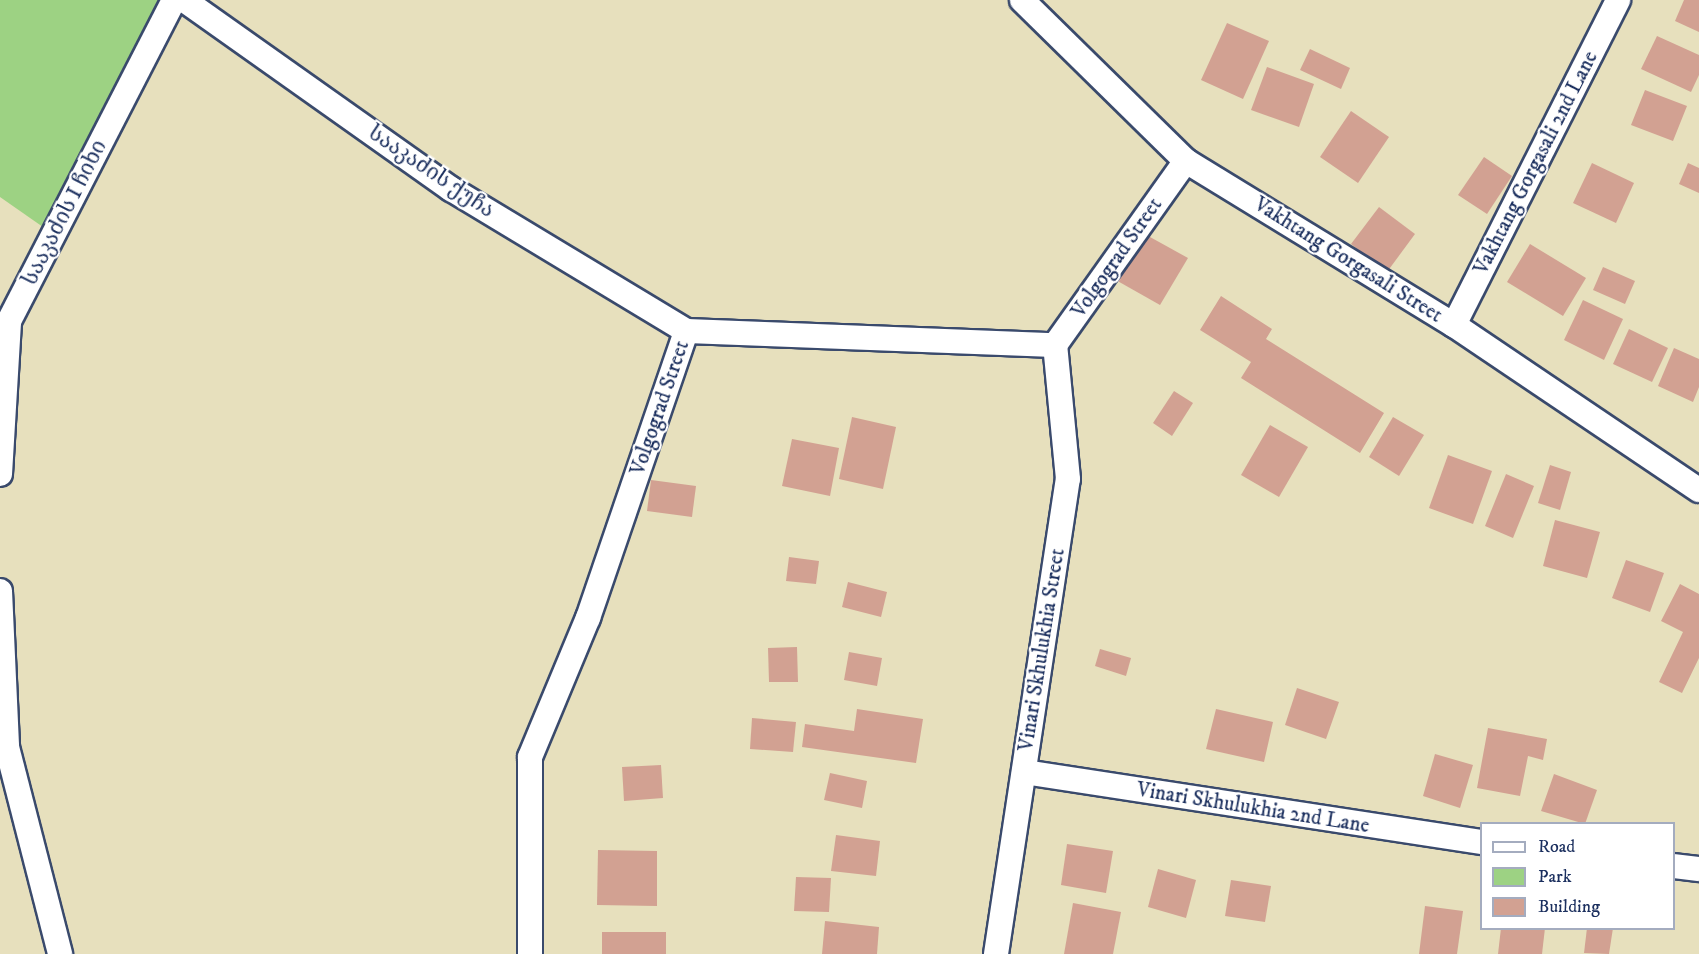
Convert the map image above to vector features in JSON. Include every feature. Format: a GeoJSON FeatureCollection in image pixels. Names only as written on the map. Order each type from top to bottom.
{"type":"FeatureCollection","features":[{"type":"Feature","properties":{"kind":"street","name":"სააკაძის I ჩიხი"},"geometry":{"type":"LineString","coordinates":[[0,474],[9,321],[174,0]]}},
{"type":"Feature","properties":{"kind":"street","name":"სააკაძის ქუჩა"},"geometry":{"type":"LineString","coordinates":[[184,0],[451,189],[687,331]]}},
{"type":"Feature","properties":{"kind":"street","name":"Vakhtang Gorgasali Street"},"geometry":{"type":"LineString","coordinates":[[1022,0],[1186,161],[1454,325],[1699,490]]}},
{"type":"Feature","properties":{"kind":"street","name":"Vakhtang Gorgasali 2nd Lane"},"geometry":{"type":"LineString","coordinates":[[1454,325],[1618,0]]}},
{"type":"Feature","properties":{"kind":"street","name":"Volgograd Street"},"geometry":{"type":"LineString","coordinates":[[530,954],[530,757],[588,618],[687,331],[1055,345],[1186,161]]}},
{"type":"Feature","properties":{"kind":"street","name":"Vinari Skhulukhia Street"},"geometry":{"type":"LineString","coordinates":[[996,954],[1068,479],[1055,345]]}},
{"type":"Feature","properties":{"kind":"street"},"geometry":{"type":"LineString","coordinates":[[0,591],[7,747],[60,954]]}},
{"type":"Feature","properties":{"kind":"street","name":"Vinari Skhulukhia 2nd Lane"},"geometry":{"type":"LineString","coordinates":[[1024,772],[1480,842]]}},
{"type":"Feature","properties":{"kind":"street"},"geometry":{"type":"LineString","coordinates":[[1675,866],[1699,869]]}},
{"type":"Feature","properties":{"kind":"green space"},"geometry":{"type":"Polygon","coordinates":[[[0,0],[174,0],[53,234],[0,197],[0,0]]]}},
{"type":"Feature","properties":{"kind":"building"},"geometry":{"type":"Polygon","coordinates":[[[1684,0],[1699,0],[1699,32],[1675,21],[1684,0]]]}},
{"type":"Feature","properties":{"kind":"building"},"geometry":{"type":"Polygon","coordinates":[[[1227,23],[1269,41],[1243,99],[1201,80],[1227,23]]]}},
{"type":"Feature","properties":{"kind":"building"},"geometry":{"type":"Polygon","coordinates":[[[1657,36],[1699,55],[1699,75],[1691,92],[1641,69],[1657,36]]]}},
{"type":"Feature","properties":{"kind":"building"},"geometry":{"type":"Polygon","coordinates":[[[1310,49],[1350,68],[1341,89],[1300,70],[1310,49]]]}},
{"type":"Feature","properties":{"kind":"building"},"geometry":{"type":"Polygon","coordinates":[[[1267,67],[1314,84],[1299,127],[1251,110],[1267,67]]]}},
{"type":"Feature","properties":{"kind":"building"},"geometry":{"type":"Polygon","coordinates":[[[1645,90],[1687,106],[1673,141],[1631,125],[1645,90]]]}},
{"type":"Feature","properties":{"kind":"building"},"geometry":{"type":"Polygon","coordinates":[[[1351,111],[1389,137],[1358,183],[1320,157],[1351,111]]]}},
{"type":"Feature","properties":{"kind":"building"},"geometry":{"type":"Polygon","coordinates":[[[1484,157],[1512,176],[1487,214],[1458,195],[1484,157]]]}},
{"type":"Feature","properties":{"kind":"building"},"geometry":{"type":"Polygon","coordinates":[[[1592,163],[1634,183],[1616,223],[1573,203],[1592,163]]]}},
{"type":"Feature","properties":{"kind":"building"},"geometry":{"type":"Polygon","coordinates":[[[1688,163],[1699,168],[1699,193],[1679,184],[1688,163]]]}},
{"type":"Feature","properties":{"kind":"building"},"geometry":{"type":"Polygon","coordinates":[[[1379,207],[1415,234],[1387,272],[1351,244],[1379,207]]]}},
{"type":"Feature","properties":{"kind":"building"},"geometry":{"type":"Polygon","coordinates":[[[1141,232],[1188,258],[1160,305],[1114,279],[1141,232]]]}},
{"type":"Feature","properties":{"kind":"building"},"geometry":{"type":"Polygon","coordinates":[[[1530,244],[1586,278],[1563,316],[1507,282],[1530,244]]]}},
{"type":"Feature","properties":{"kind":"building"},"geometry":{"type":"Polygon","coordinates":[[[1603,267],[1635,281],[1625,304],[1593,290],[1603,267]]]}},
{"type":"Feature","properties":{"kind":"building"},"geometry":{"type":"Polygon","coordinates":[[[1221,296],[1272,329],[1266,339],[1384,413],[1360,453],[1241,378],[1251,362],[1200,330],[1221,296]]]}},
{"type":"Feature","properties":{"kind":"building"},"geometry":{"type":"Polygon","coordinates":[[[1583,300],[1623,319],[1604,360],[1564,340],[1583,300]]]}},
{"type":"Feature","properties":{"kind":"building"},"geometry":{"type":"Polygon","coordinates":[[[1629,329],[1668,348],[1652,382],[1613,364],[1629,329]]]}},
{"type":"Feature","properties":{"kind":"building"},"geometry":{"type":"Polygon","coordinates":[[[1674,348],[1699,359],[1699,387],[1693,402],[1658,386],[1674,348]]]}},
{"type":"Feature","properties":{"kind":"building"},"geometry":{"type":"Polygon","coordinates":[[[1174,391],[1193,403],[1172,436],[1153,423],[1174,391]]]}},
{"type":"Feature","properties":{"kind":"building"},"geometry":{"type":"Polygon","coordinates":[[[852,417],[896,427],[883,489],[839,479],[852,417]]]}},
{"type":"Feature","properties":{"kind":"building"},"geometry":{"type":"Polygon","coordinates":[[[1393,417],[1424,435],[1399,476],[1369,457],[1393,417]]]}},
{"type":"Feature","properties":{"kind":"building"},"geometry":{"type":"Polygon","coordinates":[[[1270,425],[1308,447],[1279,497],[1241,475],[1270,425]]]}},
{"type":"Feature","properties":{"kind":"building"},"geometry":{"type":"Polygon","coordinates":[[[792,439],[839,448],[830,496],[782,486],[792,439]]]}},
{"type":"Feature","properties":{"kind":"building"},"geometry":{"type":"Polygon","coordinates":[[[1448,455],[1492,471],[1473,524],[1429,508],[1448,455]]]}},
{"type":"Feature","properties":{"kind":"building"},"geometry":{"type":"Polygon","coordinates":[[[1550,465],[1571,472],[1560,510],[1538,503],[1550,465]]]}},
{"type":"Feature","properties":{"kind":"building"},"geometry":{"type":"Polygon","coordinates":[[[1506,474],[1534,486],[1513,538],[1485,526],[1506,474]]]}},
{"type":"Feature","properties":{"kind":"building"},"geometry":{"type":"Polygon","coordinates":[[[651,480],[696,486],[692,517],[647,511],[651,480]]]}},
{"type":"Feature","properties":{"kind":"building"},"geometry":{"type":"Polygon","coordinates":[[[1555,520],[1600,532],[1587,578],[1543,566],[1555,520]]]}},
{"type":"Feature","properties":{"kind":"building"},"geometry":{"type":"Polygon","coordinates":[[[789,557],[819,561],[816,584],[786,581],[789,557]]]}},
{"type":"Feature","properties":{"kind":"building"},"geometry":{"type":"Polygon","coordinates":[[[1626,560],[1664,573],[1650,612],[1612,598],[1626,560]]]}},
{"type":"Feature","properties":{"kind":"building"},"geometry":{"type":"Polygon","coordinates":[[[848,582],[887,592],[881,617],[842,607],[848,582]]]}},
{"type":"Feature","properties":{"kind":"building"},"geometry":{"type":"Polygon","coordinates":[[[1680,584],[1699,594],[1699,658],[1682,693],[1659,682],[1683,632],[1661,621],[1680,584]]]}},
{"type":"Feature","properties":{"kind":"building"},"geometry":{"type":"Polygon","coordinates":[[[797,647],[798,682],[769,682],[768,648],[797,647]]]}},
{"type":"Feature","properties":{"kind":"building"},"geometry":{"type":"Polygon","coordinates":[[[1100,649],[1131,658],[1126,676],[1095,666],[1100,649]]]}},
{"type":"Feature","properties":{"kind":"building"},"geometry":{"type":"Polygon","coordinates":[[[849,652],[882,658],[877,686],[844,680],[849,652]]]}},
{"type":"Feature","properties":{"kind":"building"},"geometry":{"type":"Polygon","coordinates":[[[1297,688],[1339,702],[1326,739],[1285,725],[1297,688]]]}},
{"type":"Feature","properties":{"kind":"building"},"geometry":{"type":"Polygon","coordinates":[[[857,709],[923,719],[916,763],[802,747],[805,724],[854,731],[857,709]]]}},
{"type":"Feature","properties":{"kind":"building"},"geometry":{"type":"Polygon","coordinates":[[[1216,709],[1273,722],[1264,762],[1206,749],[1216,709]]]}},
{"type":"Feature","properties":{"kind":"building"},"geometry":{"type":"Polygon","coordinates":[[[752,718],[796,722],[793,752],[750,749],[752,718]]]}},
{"type":"Feature","properties":{"kind":"building"},"geometry":{"type":"Polygon","coordinates":[[[1488,728],[1547,739],[1543,760],[1528,756],[1520,796],[1477,788],[1488,728]]]}},
{"type":"Feature","properties":{"kind":"building"},"geometry":{"type":"Polygon","coordinates":[[[1435,754],[1473,765],[1460,808],[1423,796],[1435,754]]]}},
{"type":"Feature","properties":{"kind":"building"},"geometry":{"type":"Polygon","coordinates":[[[661,765],[663,798],[624,801],[622,767],[661,765]]]}},
{"type":"Feature","properties":{"kind":"building"},"geometry":{"type":"Polygon","coordinates":[[[830,773],[867,781],[862,808],[824,800],[830,773]]]}},
{"type":"Feature","properties":{"kind":"building"},"geometry":{"type":"Polygon","coordinates":[[[1554,774],[1597,790],[1586,822],[1541,811],[1554,774]]]}},
{"type":"Feature","properties":{"kind":"building"},"geometry":{"type":"Polygon","coordinates":[[[836,835],[880,841],[876,876],[831,871],[836,835]]]}},
{"type":"Feature","properties":{"kind":"building"},"geometry":{"type":"Polygon","coordinates":[[[1067,844],[1113,851],[1106,893],[1061,885],[1067,844]]]}},
{"type":"Feature","properties":{"kind":"building"},"geometry":{"type":"Polygon","coordinates":[[[598,850],[657,851],[657,906],[597,905],[598,850]]]}},
{"type":"Feature","properties":{"kind":"building"},"geometry":{"type":"Polygon","coordinates":[[[1158,869],[1196,880],[1186,918],[1148,907],[1158,869]]]}},
{"type":"Feature","properties":{"kind":"building"},"geometry":{"type":"Polygon","coordinates":[[[796,877],[831,878],[829,912],[794,911],[796,877]]]}},
{"type":"Feature","properties":{"kind":"building"},"geometry":{"type":"Polygon","coordinates":[[[1231,880],[1271,886],[1265,922],[1225,916],[1231,880]]]}},
{"type":"Feature","properties":{"kind":"building"},"geometry":{"type":"Polygon","coordinates":[[[1073,903],[1121,912],[1113,954],[1064,954],[1073,903]]]}},
{"type":"Feature","properties":{"kind":"building"},"geometry":{"type":"Polygon","coordinates":[[[1425,906],[1463,911],[1457,954],[1419,954],[1425,906]]]}},
{"type":"Feature","properties":{"kind":"building"},"geometry":{"type":"Polygon","coordinates":[[[825,921],[879,927],[877,954],[822,954],[825,921]]]}},
{"type":"Feature","properties":{"kind":"building"},"geometry":{"type":"Polygon","coordinates":[[[1501,930],[1545,930],[1542,954],[1498,954],[1501,930]]]}},
{"type":"Feature","properties":{"kind":"building"},"geometry":{"type":"Polygon","coordinates":[[[1587,930],[1613,930],[1609,954],[1584,953],[1587,930]]]}},
{"type":"Feature","properties":{"kind":"building"},"geometry":{"type":"Polygon","coordinates":[[[602,932],[666,932],[666,954],[602,954],[602,932]]]}}]}
